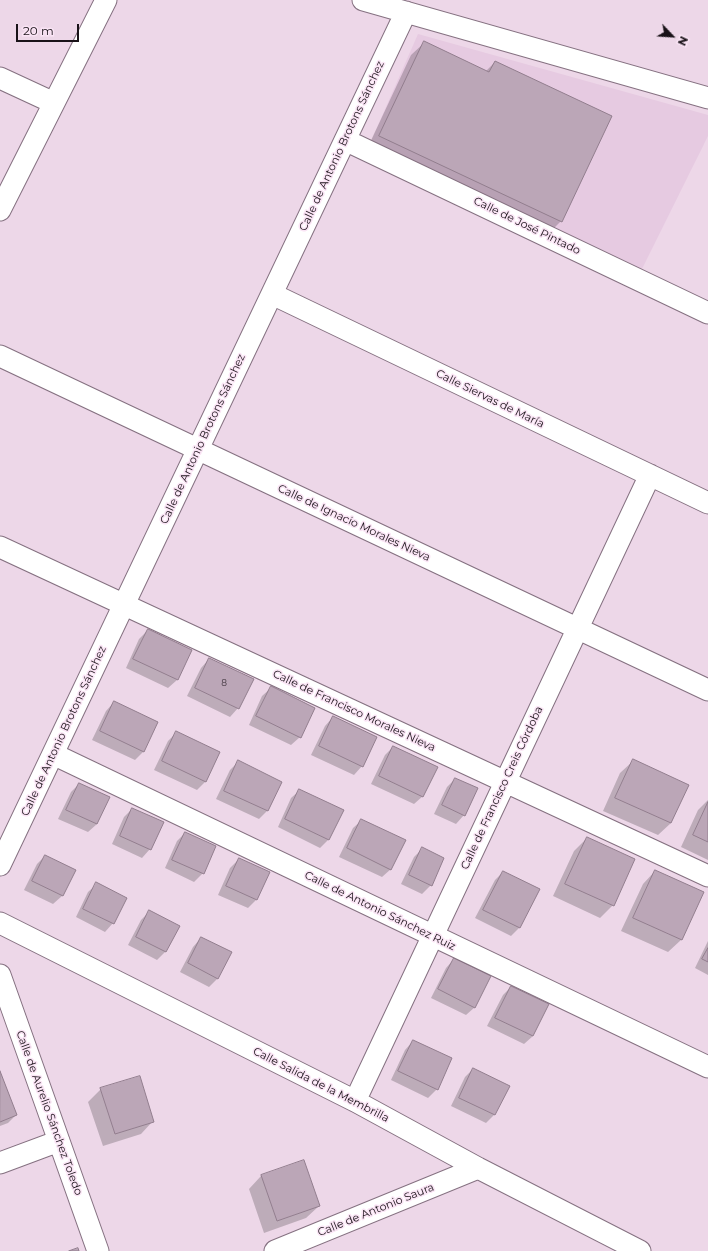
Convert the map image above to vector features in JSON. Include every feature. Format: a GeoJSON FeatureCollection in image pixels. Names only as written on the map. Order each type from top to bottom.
{"type":"FeatureCollection","features":[{"type":"Feature","properties":{"kind":"street"},"geometry":{"type":"LineString","coordinates":[[0,210],[106,0]]}},
{"type":"Feature","properties":{"kind":"street"},"geometry":{"type":"LineString","coordinates":[[363,0],[708,98]]}},
{"type":"Feature","properties":{"kind":"street","name":"Calle de Antonio Brotons Sánchez"},"geometry":{"type":"LineString","coordinates":[[0,865],[406,12]]}},
{"type":"Feature","properties":{"kind":"street"},"geometry":{"type":"LineString","coordinates":[[0,78],[54,103]]}},
{"type":"Feature","properties":{"kind":"street","name":"Calle de José Pintado"},"geometry":{"type":"LineString","coordinates":[[346,140],[708,313]]}},
{"type":"Feature","properties":{"kind":"street","name":"Calle Siervas de María"},"geometry":{"type":"LineString","coordinates":[[272,294],[708,503]]}},
{"type":"Feature","properties":{"kind":"street","name":"Calle de Ignacio Morales Nieva"},"geometry":{"type":"LineString","coordinates":[[0,356],[708,690]]}},
{"type":"Feature","properties":{"kind":"street","name":"Calle de Francisco Creis Córdoba"},"geometry":{"type":"LineString","coordinates":[[355,1101],[650,475]]}},
{"type":"Feature","properties":{"kind":"street","name":"Calle de Francisco Morales Nieva"},"geometry":{"type":"LineString","coordinates":[[0,547],[708,876]]}},
{"type":"Feature","properties":{"kind":"street","name":"Calle de Antonio Sánchez Ruiz"},"geometry":{"type":"LineString","coordinates":[[53,754],[708,1067]]}},
{"type":"Feature","properties":{"kind":"street","name":"Calle Salida de la Membrilla"},"geometry":{"type":"LineString","coordinates":[[0,923],[355,1101],[478,1168],[640,1251]]}},
{"type":"Feature","properties":{"kind":"street","name":"Calle de Aurelio Sánchez Toledo"},"geometry":{"type":"LineString","coordinates":[[0,975],[98,1251]]}},
{"type":"Feature","properties":{"kind":"street"},"geometry":{"type":"LineString","coordinates":[[0,1163],[58,1141]]}},
{"type":"Feature","properties":{"kind":"street","name":"Calle de Antonio Saura"},"geometry":{"type":"LineString","coordinates":[[275,1251],[478,1168]]}},
{"type":"Feature","properties":{"kind":"shaded area"},"geometry":{"type":"Polygon","coordinates":[[[418,34],[708,115],[708,136],[642,269],[371,141],[418,34]]]}},
{"type":"Feature","properties":{"kind":"building"},"geometry":{"type":"Polygon","coordinates":[[[424,41],[489,72],[495,61],[612,116],[562,222],[379,136],[424,41]]]}},
{"type":"Feature","properties":{"kind":"building"},"geometry":{"type":"Polygon","coordinates":[[[148,629],[192,650],[178,680],[133,659],[148,629]]]}},
{"type":"Feature","properties":{"kind":"building"},"geometry":{"type":"Polygon","coordinates":[[[209,658],[254,679],[239,709],[195,688],[209,658]]]}},
{"type":"Feature","properties":{"kind":"building"},"geometry":{"type":"Polygon","coordinates":[[[271,686],[315,708],[301,738],[256,716],[271,686]]]}},
{"type":"Feature","properties":{"kind":"building"},"geometry":{"type":"Polygon","coordinates":[[[114,701],[158,722],[144,752],[100,731],[114,701]]]}},
{"type":"Feature","properties":{"kind":"building"},"geometry":{"type":"Polygon","coordinates":[[[333,716],[377,737],[363,767],[319,746],[333,716]]]}},
{"type":"Feature","properties":{"kind":"building"},"geometry":{"type":"Polygon","coordinates":[[[176,731],[220,752],[206,782],[162,761],[176,731]]]}},
{"type":"Feature","properties":{"kind":"building"},"geometry":{"type":"Polygon","coordinates":[[[393,746],[438,767],[423,797],[379,776],[393,746]]]}},
{"type":"Feature","properties":{"kind":"building"},"geometry":{"type":"Polygon","coordinates":[[[633,759],[689,785],[671,823],[615,798],[633,759]]]}},
{"type":"Feature","properties":{"kind":"building"},"geometry":{"type":"Polygon","coordinates":[[[238,760],[282,782],[268,811],[224,791],[238,760]]]}},
{"type":"Feature","properties":{"kind":"building"},"geometry":{"type":"Polygon","coordinates":[[[455,778],[478,788],[465,816],[442,805],[455,778]]]}},
{"type":"Feature","properties":{"kind":"building"},"geometry":{"type":"Polygon","coordinates":[[[79,783],[110,797],[97,824],[66,810],[79,783]]]}},
{"type":"Feature","properties":{"kind":"building"},"geometry":{"type":"Polygon","coordinates":[[[299,789],[344,810],[329,840],[285,819],[299,789]]]}},
{"type":"Feature","properties":{"kind":"building"},"geometry":{"type":"Polygon","coordinates":[[[708,802],[708,842],[693,835],[708,802]]]}},
{"type":"Feature","properties":{"kind":"building"},"geometry":{"type":"Polygon","coordinates":[[[132,808],[164,822],[151,850],[120,836],[132,808]]]}},
{"type":"Feature","properties":{"kind":"building"},"geometry":{"type":"Polygon","coordinates":[[[361,819],[406,840],[391,870],[347,848],[361,819]]]}},
{"type":"Feature","properties":{"kind":"building"},"geometry":{"type":"Polygon","coordinates":[[[185,832],[216,846],[204,874],[172,860],[185,832]]]}},
{"type":"Feature","properties":{"kind":"building"},"geometry":{"type":"Polygon","coordinates":[[[587,837],[635,859],[614,906],[565,884],[587,837]]]}},
{"type":"Feature","properties":{"kind":"building"},"geometry":{"type":"Polygon","coordinates":[[[422,847],[444,858],[432,886],[409,875],[422,847]]]}},
{"type":"Feature","properties":{"kind":"building"},"geometry":{"type":"Polygon","coordinates":[[[45,855],[76,870],[63,896],[32,881],[45,855]]]}},
{"type":"Feature","properties":{"kind":"building"},"geometry":{"type":"Polygon","coordinates":[[[239,858],[270,872],[257,900],[226,886],[239,858]]]}},
{"type":"Feature","properties":{"kind":"building"},"geometry":{"type":"Polygon","coordinates":[[[655,870],[704,892],[682,940],[633,918],[655,870]]]}},
{"type":"Feature","properties":{"kind":"building"},"geometry":{"type":"Polygon","coordinates":[[[503,871],[540,889],[520,928],[483,910],[503,871]]]}},
{"type":"Feature","properties":{"kind":"building"},"geometry":{"type":"Polygon","coordinates":[[[96,882],[127,898],[114,924],[83,909],[96,882]]]}},
{"type":"Feature","properties":{"kind":"building"},"geometry":{"type":"Polygon","coordinates":[[[149,910],[180,926],[166,952],[136,937],[149,910]]]}},
{"type":"Feature","properties":{"kind":"building"},"geometry":{"type":"Polygon","coordinates":[[[201,937],[232,952],[218,979],[188,963],[201,937]]]}},
{"type":"Feature","properties":{"kind":"building"},"geometry":{"type":"Polygon","coordinates":[[[708,948],[708,962],[702,959],[708,948]]]}},
{"type":"Feature","properties":{"kind":"building"},"geometry":{"type":"Polygon","coordinates":[[[454,958],[491,976],[475,1008],[438,989],[454,958]]]}},
{"type":"Feature","properties":{"kind":"building"},"geometry":{"type":"Polygon","coordinates":[[[511,986],[549,1004],[533,1036],[495,1018],[511,986]]]}},
{"type":"Feature","properties":{"kind":"building"},"geometry":{"type":"Polygon","coordinates":[[[413,1040],[452,1058],[438,1090],[398,1071],[413,1040]]]}},
{"type":"Feature","properties":{"kind":"building"},"geometry":{"type":"Polygon","coordinates":[[[473,1068],[510,1086],[495,1115],[459,1098],[473,1068]]]}},
{"type":"Feature","properties":{"kind":"building"},"geometry":{"type":"Polygon","coordinates":[[[0,1071],[17,1115],[0,1122],[0,1071]]]}},
{"type":"Feature","properties":{"kind":"building"},"geometry":{"type":"Polygon","coordinates":[[[140,1076],[154,1122],[115,1134],[100,1088],[140,1076]]]}},
{"type":"Feature","properties":{"kind":"building"},"geometry":{"type":"Polygon","coordinates":[[[304,1160],[320,1206],[277,1221],[261,1175],[304,1160]]]}},
{"type":"Feature","properties":{"kind":"building"},"geometry":{"type":"Polygon","coordinates":[[[78,1248],[79,1251],[69,1251],[78,1248]]]}}]}
